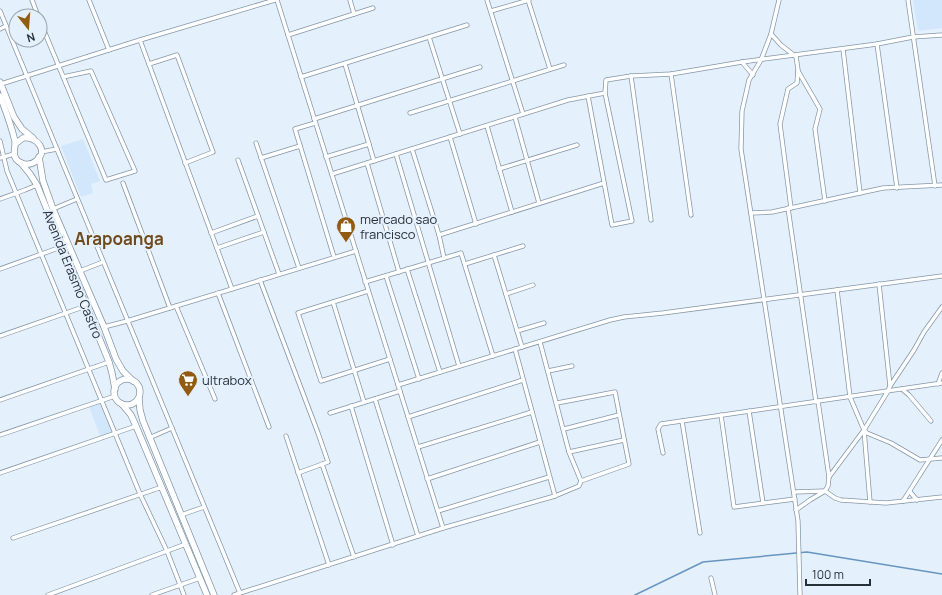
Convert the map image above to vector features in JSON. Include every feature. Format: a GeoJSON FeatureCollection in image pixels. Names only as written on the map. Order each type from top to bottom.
{"type":"FeatureCollection","features":[{"type":"Feature","properties":{"kind":"main road"},"geometry":{"type":"LineString","coordinates":[[0,96],[10,121],[16,144],[14,154],[21,163],[31,164],[36,162],[40,155],[39,144],[22,129],[14,117],[1,83]]}},
{"type":"Feature","properties":{"kind":"main road"},"geometry":{"type":"LineString","coordinates":[[16,144],[23,138],[33,138]]}},
{"type":"Feature","properties":{"kind":"main road","name":"Avenida Erasmo Castro"},"geometry":{"type":"LineString","coordinates":[[40,155],[43,181],[53,209],[104,327],[116,360],[123,371],[133,381]]}},
{"type":"Feature","properties":{"kind":"main road","name":"Avenida Erasmo Castro"},"geometry":{"type":"LineString","coordinates":[[21,163],[37,185],[108,362],[115,389]]}},
{"type":"Feature","properties":{"kind":"main road"},"geometry":{"type":"LineString","coordinates":[[207,595],[131,415],[115,396],[115,389],[120,382],[124,380],[133,381],[140,388],[139,398],[141,416],[214,595]]}},
{"type":"Feature","properties":{"kind":"main road"},"geometry":{"type":"LineString","coordinates":[[122,404],[131,404],[139,398]]}},
{"type":"Feature","properties":{"kind":"street"},"geometry":{"type":"LineString","coordinates":[[89,0],[109,50]]}},
{"type":"Feature","properties":{"kind":"street"},"geometry":{"type":"LineString","coordinates":[[1,83],[276,0],[443,528]]}},
{"type":"Feature","properties":{"kind":"street"},"geometry":{"type":"LineString","coordinates":[[350,0],[354,14]]}},
{"type":"Feature","properties":{"kind":"street"},"geometry":{"type":"LineString","coordinates":[[487,0],[523,114]]}},
{"type":"Feature","properties":{"kind":"street"},"geometry":{"type":"LineString","coordinates":[[491,11],[529,0],[550,69]]}},
{"type":"Feature","properties":{"kind":"street"},"geometry":{"type":"LineString","coordinates":[[779,0],[771,34],[761,60],[749,80],[742,111],[742,149],[795,499],[799,546],[800,595]]}},
{"type":"Feature","properties":{"kind":"street"},"geometry":{"type":"LineString","coordinates":[[908,0],[935,186]]}},
{"type":"Feature","properties":{"kind":"street"},"geometry":{"type":"LineString","coordinates":[[288,35],[373,8]]}},
{"type":"Feature","properties":{"kind":"street"},"geometry":{"type":"LineString","coordinates":[[0,11],[240,593]]}},
{"type":"Feature","properties":{"kind":"street"},"geometry":{"type":"LineString","coordinates":[[301,77],[467,25]]}},
{"type":"Feature","properties":{"kind":"street"},"geometry":{"type":"LineString","coordinates":[[0,29],[6,26]]}},
{"type":"Feature","properties":{"kind":"street"},"geometry":{"type":"LineString","coordinates":[[771,34],[781,45],[796,56],[798,70],[797,83],[788,89],[780,124],[800,294],[829,477],[828,486],[825,491],[796,510]]}},
{"type":"Feature","properties":{"kind":"street"},"geometry":{"type":"LineString","coordinates":[[588,96],[612,224],[632,221],[605,93],[606,80],[631,76],[671,74],[742,62],[796,56],[876,44],[913,37],[942,35]]}},
{"type":"Feature","properties":{"kind":"street"},"geometry":{"type":"LineString","coordinates":[[429,37],[460,134]]}},
{"type":"Feature","properties":{"kind":"street"},"geometry":{"type":"LineString","coordinates":[[140,40],[232,289]]}},
{"type":"Feature","properties":{"kind":"street"},"geometry":{"type":"LineString","coordinates":[[48,41],[58,66],[106,180],[135,171],[91,71],[63,77]]}},
{"type":"Feature","properties":{"kind":"street"},"geometry":{"type":"LineString","coordinates":[[876,44],[897,188]]}},
{"type":"Feature","properties":{"kind":"street"},"geometry":{"type":"LineString","coordinates":[[843,49],[860,193]]}},
{"type":"Feature","properties":{"kind":"street"},"geometry":{"type":"LineString","coordinates":[[148,64],[177,55],[213,152],[185,163]]}},
{"type":"Feature","properties":{"kind":"street"},"geometry":{"type":"LineString","coordinates":[[742,62],[752,75]]}},
{"type":"Feature","properties":{"kind":"street"},"geometry":{"type":"LineString","coordinates":[[345,64],[374,161]]}},
{"type":"Feature","properties":{"kind":"street"},"geometry":{"type":"LineString","coordinates":[[410,113],[564,64]]}},
{"type":"Feature","properties":{"kind":"street"},"geometry":{"type":"LineString","coordinates":[[334,258],[295,129],[358,105],[480,67]]}},
{"type":"Feature","properties":{"kind":"street"},"geometry":{"type":"LineString","coordinates":[[798,70],[820,109],[815,129],[825,201]]}},
{"type":"Feature","properties":{"kind":"street"},"geometry":{"type":"LineString","coordinates":[[671,74],[691,215]]}},
{"type":"Feature","properties":{"kind":"street"},"geometry":{"type":"LineString","coordinates":[[631,76],[651,220]]}},
{"type":"Feature","properties":{"kind":"street"},"geometry":{"type":"LineString","coordinates":[[332,174],[568,100],[605,93]]}},
{"type":"Feature","properties":{"kind":"street"},"geometry":{"type":"LineString","coordinates":[[515,117],[539,204]]}},
{"type":"Feature","properties":{"kind":"street"},"geometry":{"type":"LineString","coordinates":[[487,126],[512,212]]}},
{"type":"Feature","properties":{"kind":"street"},"geometry":{"type":"LineString","coordinates":[[450,137],[476,224]]}},
{"type":"Feature","properties":{"kind":"street"},"geometry":{"type":"LineString","coordinates":[[0,141],[2,158],[7,171],[140,494],[167,551],[184,595]]}},
{"type":"Feature","properties":{"kind":"street"},"geometry":{"type":"LineString","coordinates":[[256,143],[299,268]]}},
{"type":"Feature","properties":{"kind":"street"},"geometry":{"type":"LineString","coordinates":[[326,157],[369,144]]}},
{"type":"Feature","properties":{"kind":"street"},"geometry":{"type":"LineString","coordinates":[[499,169],[577,144]]}},
{"type":"Feature","properties":{"kind":"street"},"geometry":{"type":"LineString","coordinates":[[261,158],[300,146]]}},
{"type":"Feature","properties":{"kind":"street"},"geometry":{"type":"LineString","coordinates":[[40,155],[57,149]]}},
{"type":"Feature","properties":{"kind":"street"},"geometry":{"type":"LineString","coordinates":[[412,149],[439,236],[444,258]]}},
{"type":"Feature","properties":{"kind":"street"},"geometry":{"type":"LineString","coordinates":[[2,158],[14,154]]}},
{"type":"Feature","properties":{"kind":"street"},"geometry":{"type":"LineString","coordinates":[[396,154],[460,366]]}},
{"type":"Feature","properties":{"kind":"street"},"geometry":{"type":"LineString","coordinates":[[238,160],[279,274]]}},
{"type":"Feature","properties":{"kind":"street"},"geometry":{"type":"LineString","coordinates":[[367,163],[399,272]]}},
{"type":"Feature","properties":{"kind":"street"},"geometry":{"type":"LineString","coordinates":[[123,183],[170,308]]}},
{"type":"Feature","properties":{"kind":"street"},"geometry":{"type":"LineString","coordinates":[[439,236],[604,183]]}},
{"type":"Feature","properties":{"kind":"street"},"geometry":{"type":"LineString","coordinates":[[0,199],[37,185]]}},
{"type":"Feature","properties":{"kind":"street"},"geometry":{"type":"LineString","coordinates":[[751,213],[772,212],[878,189],[942,185]]}},
{"type":"Feature","properties":{"kind":"street"},"geometry":{"type":"LineString","coordinates":[[53,209],[77,199]]}},
{"type":"Feature","properties":{"kind":"street"},"geometry":{"type":"LineString","coordinates":[[211,233],[258,216]]}},
{"type":"Feature","properties":{"kind":"street"},"geometry":{"type":"LineString","coordinates":[[217,248],[264,232]]}},
{"type":"Feature","properties":{"kind":"street"},"geometry":{"type":"LineString","coordinates":[[465,264],[523,246]]}},
{"type":"Feature","properties":{"kind":"street"},"geometry":{"type":"LineString","coordinates":[[0,269],[61,247]]}},
{"type":"Feature","properties":{"kind":"street"},"geometry":{"type":"LineString","coordinates":[[104,327],[356,251]]}},
{"type":"Feature","properties":{"kind":"street"},"geometry":{"type":"LineString","coordinates":[[366,282],[461,253],[493,356]]}},
{"type":"Feature","properties":{"kind":"street"},"geometry":{"type":"LineString","coordinates":[[494,255],[522,347]]}},
{"type":"Feature","properties":{"kind":"street"},"geometry":{"type":"LineString","coordinates":[[80,271],[103,262]]}},
{"type":"Feature","properties":{"kind":"street"},"geometry":{"type":"LineString","coordinates":[[408,269],[440,372]]}},
{"type":"Feature","properties":{"kind":"street"},"geometry":{"type":"LineString","coordinates":[[386,276],[419,379]]}},
{"type":"Feature","properties":{"kind":"street"},"geometry":{"type":"LineString","coordinates":[[398,385],[624,317],[942,276]]}},
{"type":"Feature","properties":{"kind":"street"},"geometry":{"type":"LineString","coordinates":[[260,280],[328,462],[298,473]]}},
{"type":"Feature","properties":{"kind":"street"},"geometry":{"type":"LineString","coordinates":[[879,284],[890,386]]}},
{"type":"Feature","properties":{"kind":"street"},"geometry":{"type":"LineString","coordinates":[[506,294],[533,285]]}},
{"type":"Feature","properties":{"kind":"street"},"geometry":{"type":"LineString","coordinates":[[837,290],[850,397],[864,430],[870,502]]}},
{"type":"Feature","properties":{"kind":"street"},"geometry":{"type":"LineString","coordinates":[[368,291],[298,313],[321,381],[390,359]]}},
{"type":"Feature","properties":{"kind":"street"},"geometry":{"type":"LineString","coordinates":[[218,293],[269,427]]}},
{"type":"Feature","properties":{"kind":"street"},"geometry":{"type":"LineString","coordinates":[[333,302],[364,402]]}},
{"type":"Feature","properties":{"kind":"street"},"geometry":{"type":"LineString","coordinates":[[0,336],[86,306]]}},
{"type":"Feature","properties":{"kind":"street"},"geometry":{"type":"LineString","coordinates":[[176,306],[215,399]]}},
{"type":"Feature","properties":{"kind":"street"},"geometry":{"type":"LineString","coordinates":[[829,477],[864,430],[924,332],[942,307]]}},
{"type":"Feature","properties":{"kind":"street"},"geometry":{"type":"LineString","coordinates":[[517,331],[544,323]]}},
{"type":"Feature","properties":{"kind":"street"},"geometry":{"type":"LineString","coordinates":[[540,342],[569,452],[581,481]]}},
{"type":"Feature","properties":{"kind":"street"},"geometry":{"type":"LineString","coordinates":[[515,349],[555,496]]}},
{"type":"Feature","properties":{"kind":"street"},"geometry":{"type":"LineString","coordinates":[[0,400],[108,362]]}},
{"type":"Feature","properties":{"kind":"street"},"geometry":{"type":"LineString","coordinates":[[548,371],[572,366]]}},
{"type":"Feature","properties":{"kind":"street"},"geometry":{"type":"LineString","coordinates":[[663,453],[658,433],[659,426],[661,424],[940,384],[942,373]]}},
{"type":"Feature","properties":{"kind":"street"},"geometry":{"type":"LineString","coordinates":[[408,417],[523,380]]}},
{"type":"Feature","properties":{"kind":"street"},"geometry":{"type":"LineString","coordinates":[[902,389],[931,421]]}},
{"type":"Feature","properties":{"kind":"street"},"geometry":{"type":"LineString","coordinates":[[330,413],[400,391]]}},
{"type":"Feature","properties":{"kind":"street"},"geometry":{"type":"LineString","coordinates":[[234,595],[443,528],[555,496],[576,488],[579,486],[581,481],[629,464],[615,392],[557,403]]}},
{"type":"Feature","properties":{"kind":"street"},"geometry":{"type":"LineString","coordinates":[[0,435],[115,396]]}},
{"type":"Feature","properties":{"kind":"street"},"geometry":{"type":"LineString","coordinates":[[375,399],[418,536]]}},
{"type":"Feature","properties":{"kind":"street"},"geometry":{"type":"LineString","coordinates":[[351,406],[393,545]]}},
{"type":"Feature","properties":{"kind":"street"},"geometry":{"type":"LineString","coordinates":[[749,411],[763,503]]}},
{"type":"Feature","properties":{"kind":"street"},"geometry":{"type":"LineString","coordinates":[[418,447],[532,412]]}},
{"type":"Feature","properties":{"kind":"street"},"geometry":{"type":"LineString","coordinates":[[564,430],[619,415]]}},
{"type":"Feature","properties":{"kind":"street"},"geometry":{"type":"LineString","coordinates":[[721,415],[734,507],[795,499]]}},
{"type":"Feature","properties":{"kind":"street"},"geometry":{"type":"LineString","coordinates":[[682,421],[700,533]]}},
{"type":"Feature","properties":{"kind":"street"},"geometry":{"type":"LineString","coordinates":[[0,473],[136,426]]}},
{"type":"Feature","properties":{"kind":"street"},"geometry":{"type":"LineString","coordinates":[[149,438],[172,428]]}},
{"type":"Feature","properties":{"kind":"street"},"geometry":{"type":"LineString","coordinates":[[864,430],[867,433],[891,443],[920,460],[942,458]]}},
{"type":"Feature","properties":{"kind":"street"},"geometry":{"type":"LineString","coordinates":[[286,436],[329,565]]}},
{"type":"Feature","properties":{"kind":"street"},"geometry":{"type":"LineString","coordinates":[[569,452],[624,440]]}},
{"type":"Feature","properties":{"kind":"street"},"geometry":{"type":"LineString","coordinates":[[903,501],[942,440]]}},
{"type":"Feature","properties":{"kind":"street"},"geometry":{"type":"LineString","coordinates":[[427,478],[540,442]]}},
{"type":"Feature","properties":{"kind":"street"},"geometry":{"type":"LineString","coordinates":[[322,464],[354,557]]}},
{"type":"Feature","properties":{"kind":"street"},"geometry":{"type":"LineString","coordinates":[[438,512],[549,476]]}},
{"type":"Feature","properties":{"kind":"street"},"geometry":{"type":"LineString","coordinates":[[12,538],[162,487]]}},
{"type":"Feature","properties":{"kind":"street"},"geometry":{"type":"LineString","coordinates":[[794,492],[825,491],[841,500],[886,503],[942,497]]}},
{"type":"Feature","properties":{"kind":"street"},"geometry":{"type":"LineString","coordinates":[[910,492],[917,500]]}},
{"type":"Feature","properties":{"kind":"street"},"geometry":{"type":"LineString","coordinates":[[181,515],[204,506]]}},
{"type":"Feature","properties":{"kind":"street"},"geometry":{"type":"LineString","coordinates":[[48,595],[186,544]]}},
{"type":"Feature","properties":{"kind":"street"},"geometry":{"type":"LineString","coordinates":[[152,595],[200,578]]}},
{"type":"Feature","properties":{"kind":"street"},"geometry":{"type":"LineString","coordinates":[[711,578],[715,595]]}},
{"type":"Feature","properties":{"kind":"shaded area"},"geometry":{"type":"Polygon","coordinates":[[[913,0],[942,0],[942,28],[918,31],[913,0]]]}},
{"type":"Feature","properties":{"kind":"shaded area"},"geometry":{"type":"Polygon","coordinates":[[[83,139],[100,181],[91,184],[93,193],[81,197],[61,146],[83,139]]]}},
{"type":"Feature","properties":{"kind":"shaded area"},"geometry":{"type":"Polygon","coordinates":[[[102,400],[115,432],[101,438],[88,404],[102,400]]]}},
{"type":"Feature","properties":{"kind":"waterway"},"geometry":{"type":"LineString","coordinates":[[635,595],[703,562],[807,552],[942,574]]}},
{"type":"Feature","properties":{"kind":"place","name":"mercado sao francisco"},"geometry":{"type":"Point","coordinates":[346,243]}},
{"type":"Feature","properties":{"kind":"place","name":"ultrabox"},"geometry":{"type":"Point","coordinates":[188,397]}},
{"type":"Feature","properties":{"kind":"district","name":"Arapoanga"},"geometry":{"type":"Point","coordinates":[119,239]}}]}
